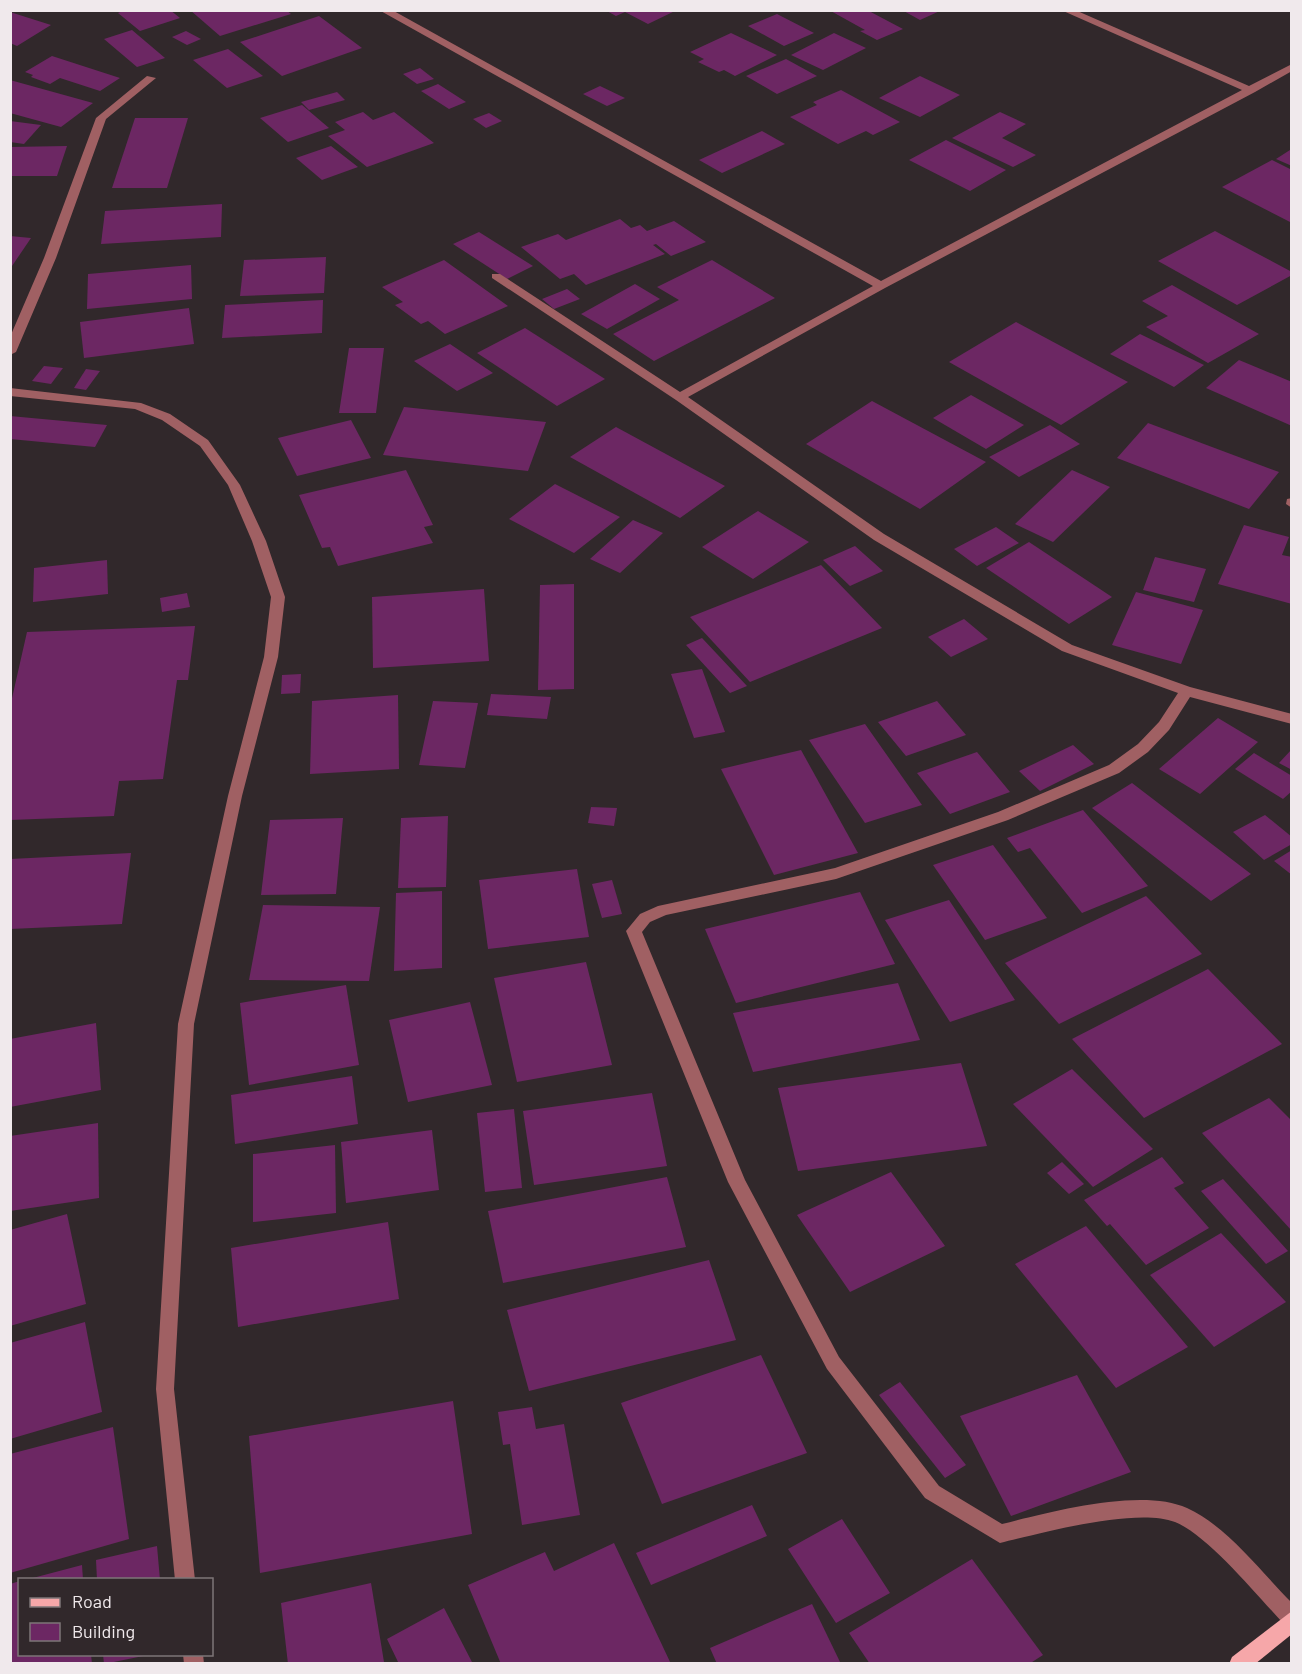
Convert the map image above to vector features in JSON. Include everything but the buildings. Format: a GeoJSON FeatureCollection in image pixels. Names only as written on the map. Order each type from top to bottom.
{"type":"FeatureCollection","features":[{"type":"Feature","properties":{"kind":"main road"},"geometry":{"type":"LineString","coordinates":[[1239,1664],[1292,1619]]}},
{"type":"Feature","properties":{"kind":"street"},"geometry":{"type":"LineString","coordinates":[[384,10],[881,286]]}},
{"type":"Feature","properties":{"kind":"street"},"geometry":{"type":"LineString","coordinates":[[1066,10],[1251,90]]}},
{"type":"Feature","properties":{"kind":"street"},"geometry":{"type":"LineString","coordinates":[[680,397],[881,286],[1292,67]]}},
{"type":"Feature","properties":{"kind":"street"},"geometry":{"type":"LineString","coordinates":[[10,352],[50,258],[101,118],[152,78]]}},
{"type":"Feature","properties":{"kind":"street"},"geometry":{"type":"LineString","coordinates":[[496,276],[680,397],[879,537],[1067,648],[1186,692],[1292,719]]}},
{"type":"Feature","properties":{"kind":"street"},"geometry":{"type":"LineString","coordinates":[[10,392],[137,406],[166,417],[204,443],[234,484],[259,541],[278,597],[271,657],[235,796],[186,1024],[165,1389],[185,1578]]}},
{"type":"Feature","properties":{"kind":"street"},"geometry":{"type":"LineString","coordinates":[[1186,692],[1164,726],[1143,748],[1114,769],[1003,816],[836,873],[663,910],[645,918],[634,931],[737,1182],[833,1363],[932,1492],[1000,1534],[1063,1518],[1156,1509],[1179,1514],[1203,1529],[1292,1619]]}}]}
